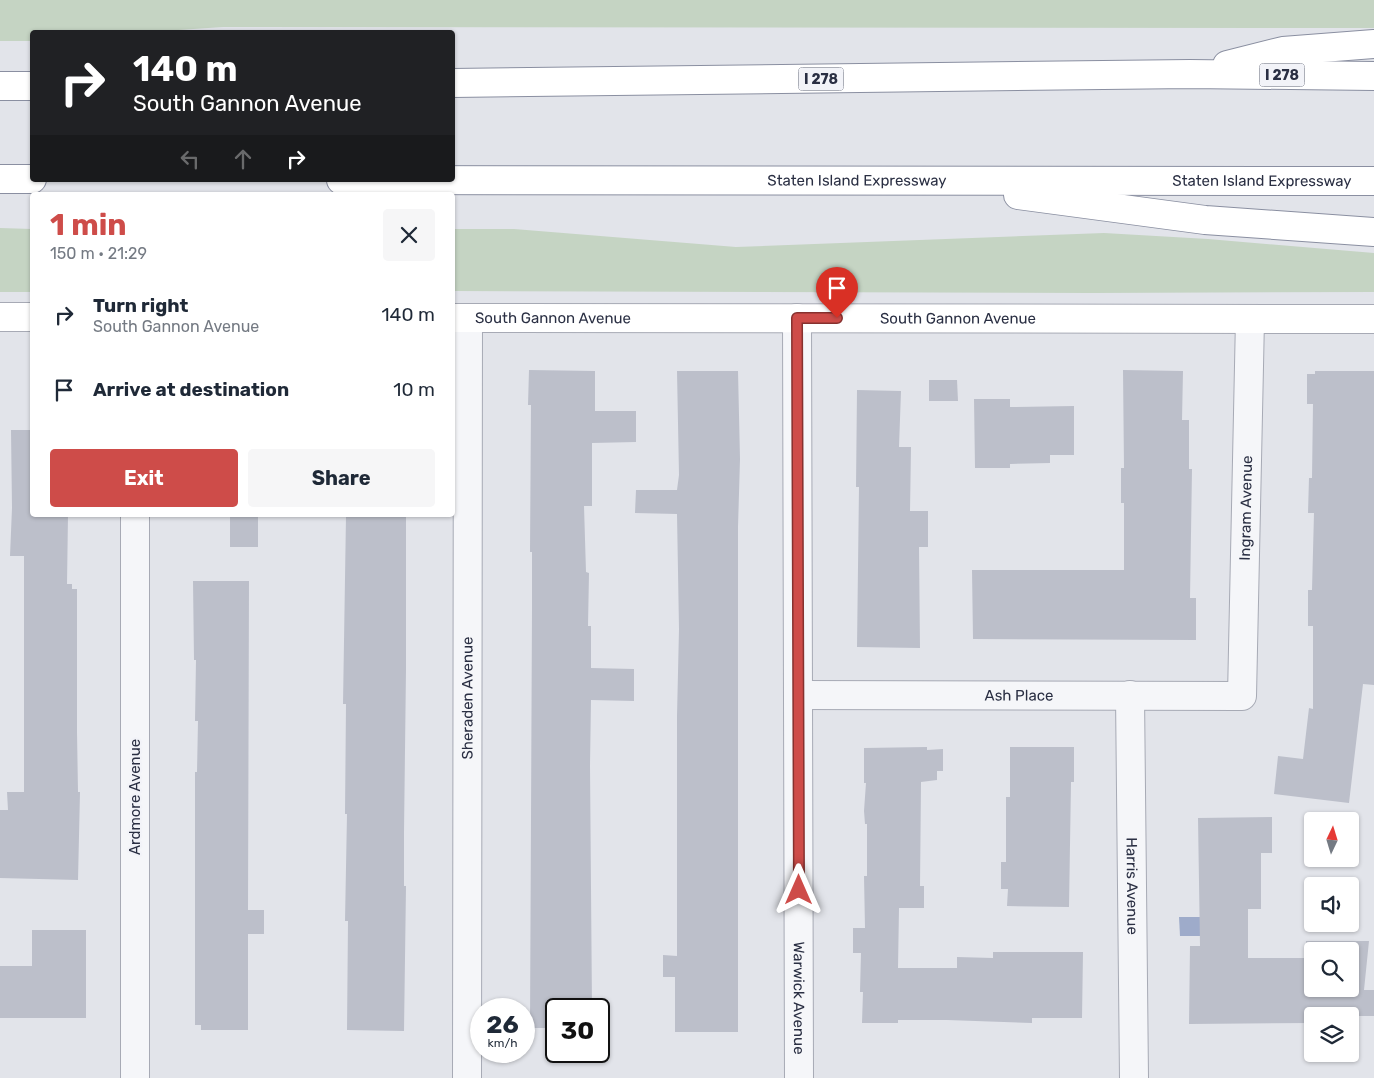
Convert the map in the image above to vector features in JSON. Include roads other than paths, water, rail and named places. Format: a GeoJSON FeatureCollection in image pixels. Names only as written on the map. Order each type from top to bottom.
{"type":"FeatureCollection","features":[{"type":"Feature","properties":{"kind":"main road"},"geometry":{"type":"LineString","coordinates":[[1190,74],[1283,51],[1374,44]]}},
{"type":"Feature","properties":{"kind":"main road","name":"I 278"},"geometry":{"type":"LineString","coordinates":[[455,83],[1190,74],[1374,76]]}},
{"type":"Feature","properties":{"kind":"main road"},"geometry":{"type":"LineString","coordinates":[[0,86],[30,86]]}},
{"type":"Feature","properties":{"kind":"main road"},"geometry":{"type":"LineString","coordinates":[[0,179],[30,179]]}},
{"type":"Feature","properties":{"kind":"main road","name":"Staten Island Expressway"},"geometry":{"type":"LineString","coordinates":[[455,180],[1374,181]]}},
{"type":"Feature","properties":{"kind":"main road"},"geometry":{"type":"LineString","coordinates":[[910,181],[1205,220],[1374,232]]}},
{"type":"Feature","properties":{"kind":"main road"},"geometry":{"type":"LineString","coordinates":[[0,317],[30,317]]}},
{"type":"Feature","properties":{"kind":"main road","name":"South Gannon Avenue"},"geometry":{"type":"LineString","coordinates":[[460,318],[1374,319]]}},
{"type":"Feature","properties":{"kind":"street","name":"Sheraden Avenue"},"geometry":{"type":"LineString","coordinates":[[460,318],[467,1078]]}},
{"type":"Feature","properties":{"kind":"street","name":"Warwick Avenue"},"geometry":{"type":"LineString","coordinates":[[797,318],[799,1078]]}},
{"type":"Feature","properties":{"kind":"street","name":"Ingram Avenue"},"geometry":{"type":"LineString","coordinates":[[1242,696],[1250,319]]}},
{"type":"Feature","properties":{"kind":"street","name":"Ardmore Avenue"},"geometry":{"type":"LineString","coordinates":[[135,517],[135,1078]]}},
{"type":"Feature","properties":{"kind":"street","name":"Ash Place"},"geometry":{"type":"LineString","coordinates":[[798,695],[1242,696]]}},
{"type":"Feature","properties":{"kind":"street","name":"Harris Avenue"},"geometry":{"type":"LineString","coordinates":[[1130,695],[1134,1078]]}},
{"type":"Feature","properties":{"kind":"water"},"geometry":{"type":"Polygon","coordinates":[[[1179,917],[1220,917],[1220,936],[1180,936],[1179,917]]]}}]}
